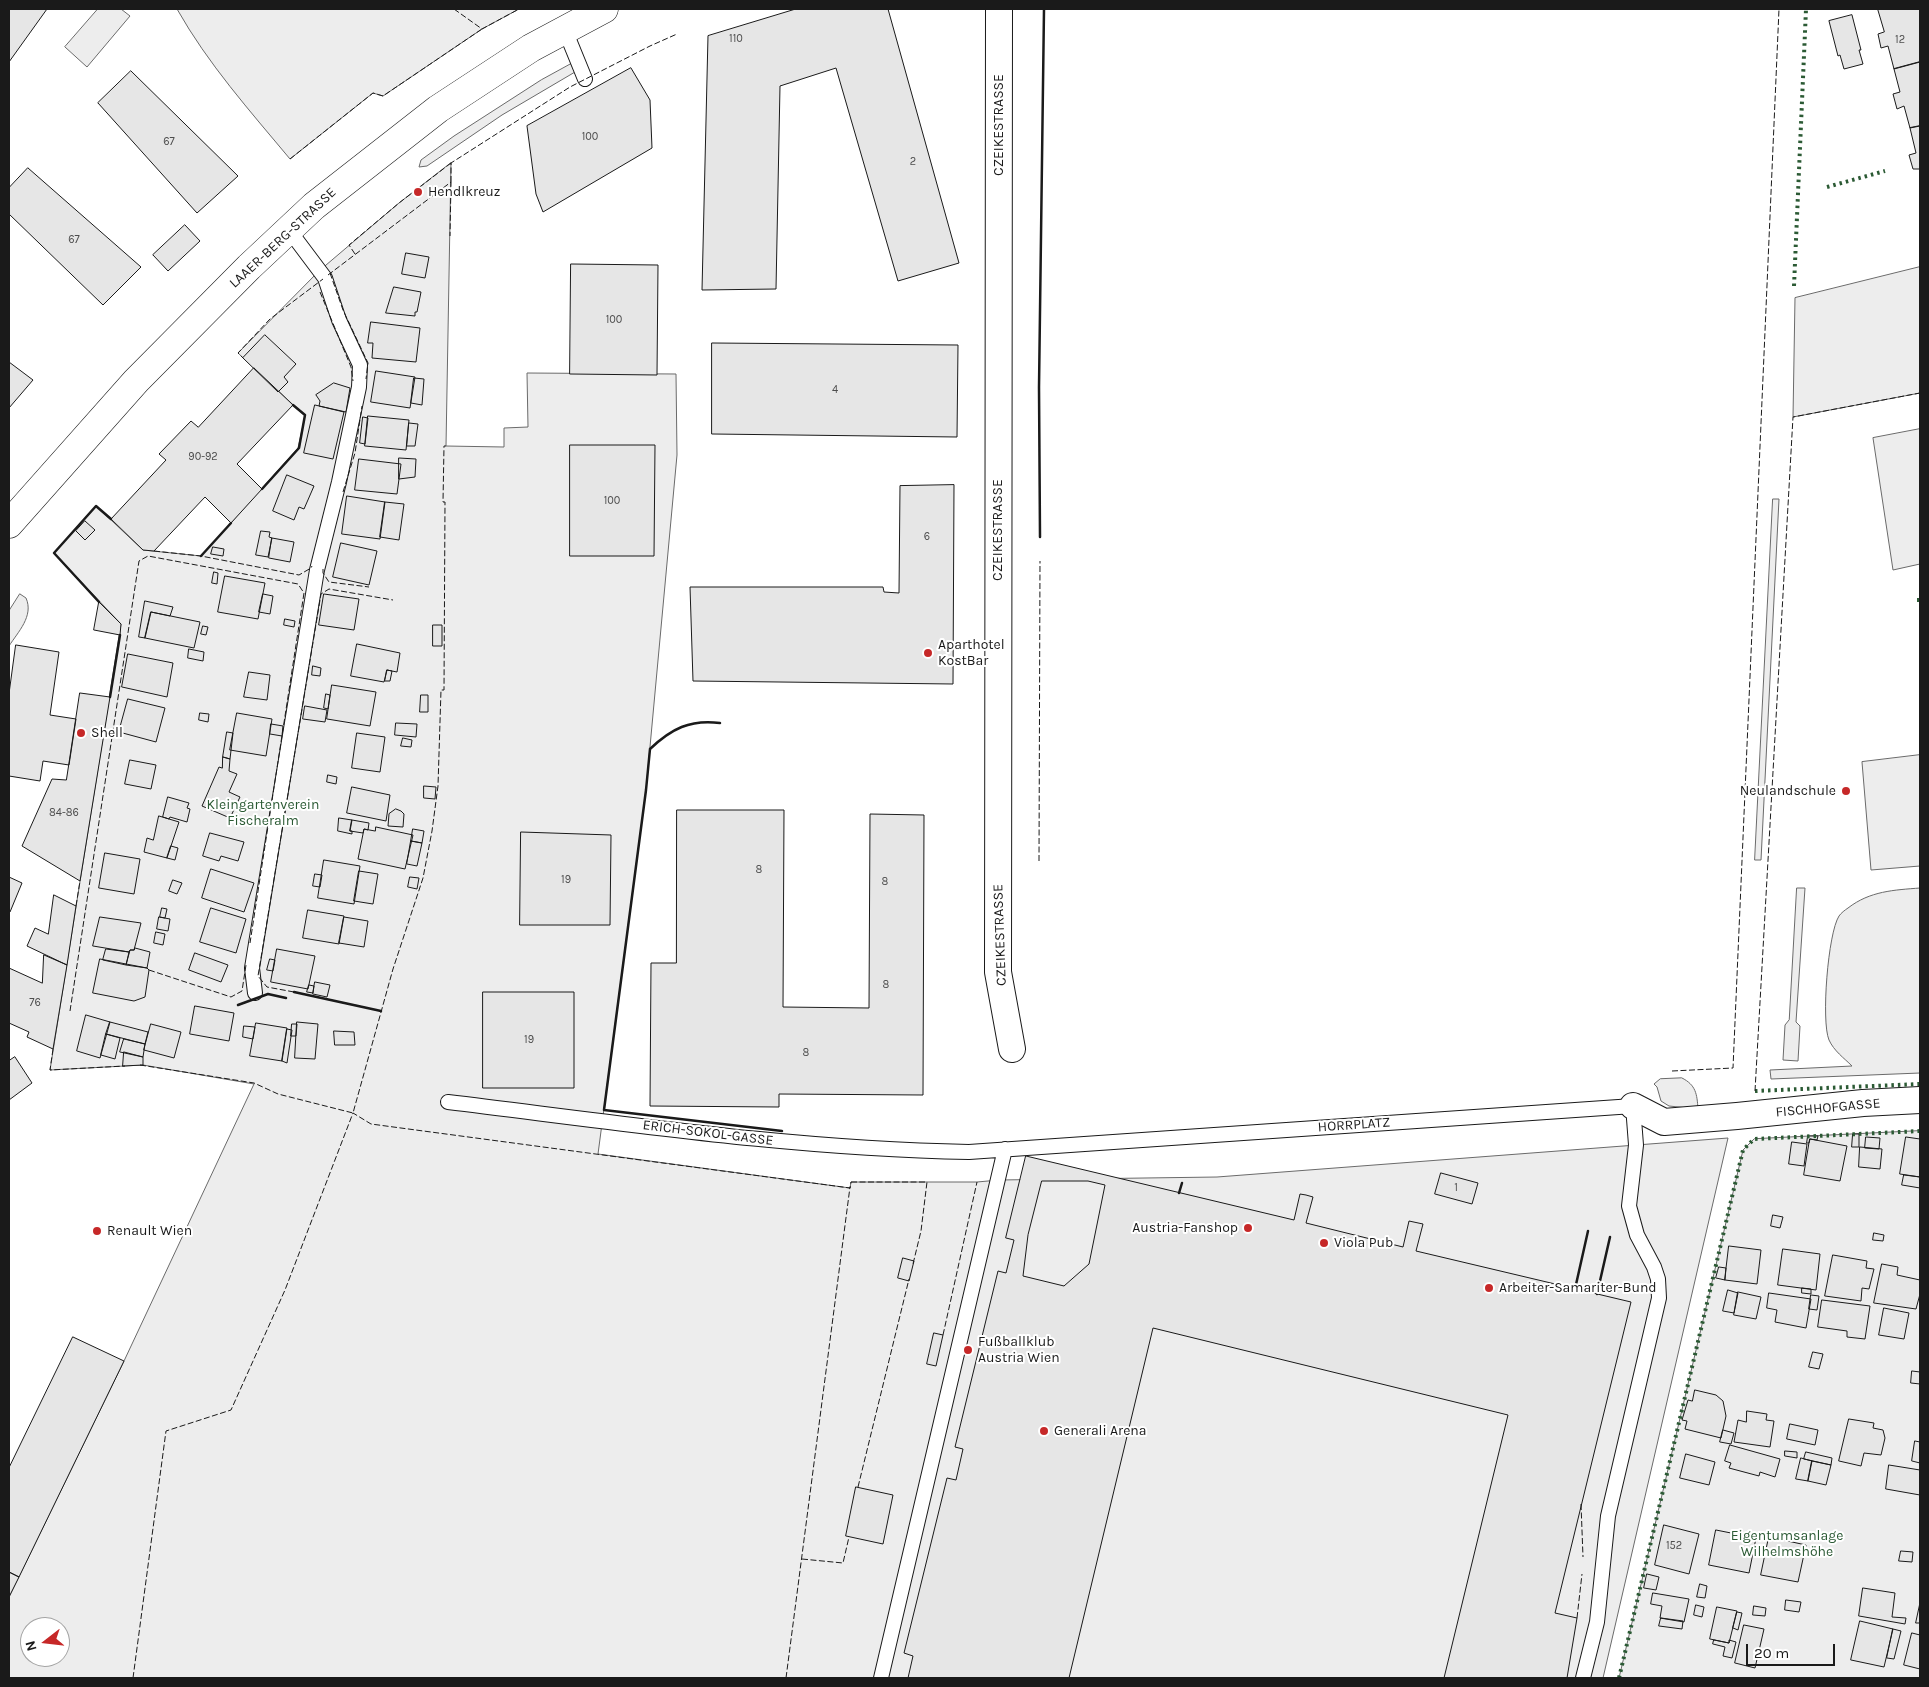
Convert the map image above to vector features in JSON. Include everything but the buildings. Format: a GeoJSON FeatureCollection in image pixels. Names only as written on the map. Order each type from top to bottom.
{"type":"FeatureCollection","features":[{"type":"Feature","properties":{"kind":"main road","name":"LAAER-BERG-STRASSE"},"geometry":{"type":"LineString","coordinates":[[9,524],[136,381],[314,206],[438,109],[531,48],[604,9]]}},
{"type":"Feature","properties":{"kind":"street","name":"CZEIKESTRASSE"},"geometry":{"type":"LineString","coordinates":[[999,9],[998,972],[1012,1049]]}},
{"type":"Feature","properties":{"kind":"street","name":"FISCHHOFGASSE"},"geometry":{"type":"LineString","coordinates":[[1633,1106],[1664,1122],[1862,1103],[1920,1100]]}},
{"type":"Feature","properties":{"kind":"lane"},"geometry":{"type":"LineString","coordinates":[[565,30],[585,80]]}},
{"type":"Feature","properties":{"kind":"lane"},"geometry":{"type":"LineString","coordinates":[[255,993],[252,968],[317,570],[339,482],[359,387],[360,365],[339,320],[325,278],[289,230]]}},
{"type":"Feature","properties":{"kind":"lane","name":"ERICH-SOKOL-GASSE"},"geometry":{"type":"LineString","coordinates":[[448,1102],[783,1142],[897,1150],[969,1152]]}},
{"type":"Feature","properties":{"kind":"lane"},"geometry":{"type":"LineString","coordinates":[[1583,1678],[1597,1622],[1608,1516],[1659,1298],[1658,1279],[1654,1267],[1637,1235],[1629,1206],[1636,1145],[1633,1106]]}},
{"type":"Feature","properties":{"kind":"lane","name":"HORRPLATZ"},"geometry":{"type":"LineString","coordinates":[[969,1152],[1633,1106]]}},
{"type":"Feature","properties":{"kind":"lane"},"geometry":{"type":"LineString","coordinates":[[880,1678],[1005,1149]]}},
{"type":"Feature","properties":{"kind":"green space"},"geometry":{"type":"Polygon","coordinates":[[[98,9],[121,9],[130,16],[87,67],[65,47],[98,9]]]}},
{"type":"Feature","properties":{"kind":"green space"},"geometry":{"type":"Polygon","coordinates":[[[177,9],[519,9],[482,29],[383,96],[373,93],[290,159],[216,68],[177,9]]]}},
{"type":"Feature","properties":{"kind":"green space"},"geometry":{"type":"Polygon","coordinates":[[[571,64],[575,72],[502,115],[427,166],[419,167],[421,160],[454,136],[541,80],[571,64]]]}},
{"type":"Feature","properties":{"kind":"green space","name":"Fußballklub Austria Wien"},"geometry":{"type":"Polygon","coordinates":[[[451,163],[446,446],[504,447],[504,428],[528,427],[527,373],[676,374],[677,455],[646,790],[598,1154],[850,1188],[851,1182],[977,1182],[999,1180],[1217,1177],[1728,1138],[1603,1678],[9,1678],[9,1597],[124,1361],[254,1084],[143,1065],[50,1070],[121,624],[54,553],[96,506],[143,550],[201,556],[298,448],[305,416],[238,353],[319,271],[399,203],[451,163]]]}},
{"type":"Feature","properties":{"kind":"green space"},"geometry":{"type":"Polygon","coordinates":[[[1920,267],[1920,393],[1793,417],[1795,298],[1920,267]]]}},
{"type":"Feature","properties":{"kind":"green space"},"geometry":{"type":"Polygon","coordinates":[[[1920,429],[1920,564],[1893,570],[1873,438],[1920,429]]]}},
{"type":"Feature","properties":{"kind":"green space"},"geometry":{"type":"Polygon","coordinates":[[[1773,499],[1779,499],[1761,860],[1755,860],[1773,499]]]}},
{"type":"Feature","properties":{"kind":"green space"},"geometry":{"type":"Polygon","coordinates":[[[20,594],[26,598],[28,605],[27,617],[9,646],[9,611],[20,594]]]}},
{"type":"Feature","properties":{"kind":"green space"},"geometry":{"type":"Polygon","coordinates":[[[1920,755],[1920,866],[1871,870],[1862,762],[1920,755]]]}},
{"type":"Feature","properties":{"kind":"green space"},"geometry":{"type":"Polygon","coordinates":[[[1797,888],[1805,888],[1796,1022],[1800,1026],[1798,1061],[1783,1060],[1785,1025],[1789,1020],[1797,888]]]}},
{"type":"Feature","properties":{"kind":"green space"},"geometry":{"type":"Polygon","coordinates":[[[1920,888],[1920,1073],[1771,1079],[1770,1070],[1852,1066],[1834,1048],[1829,1040],[1827,1030],[1827,977],[1835,925],[1842,913],[1856,902],[1865,898],[1892,891],[1920,888]]]}},
{"type":"Feature","properties":{"kind":"green space"},"geometry":{"type":"Polygon","coordinates":[[[1682,1078],[1695,1090],[1698,1109],[1669,1106],[1661,1101],[1657,1087],[1654,1084],[1660,1079],[1682,1078]]]}},
{"type":"Feature","properties":{"kind":"green space","name":"Eigentumsanlage Wilhelmshöhe"},"geometry":{"type":"Polygon","coordinates":[[[1920,1131],[1920,1678],[1619,1678],[1743,1150],[1754,1139],[1920,1131]]]}},
{"type":"Feature","properties":{"kind":"hedge"},"geometry":{"type":"LineString","coordinates":[[1794,286],[1806,9]]}},
{"type":"Feature","properties":{"kind":"hedge"},"geometry":{"type":"LineString","coordinates":[[1827,187],[1885,171]]}},
{"type":"Feature","properties":{"kind":"hedge"},"geometry":{"type":"LineString","coordinates":[[1755,1091],[1920,1084]]}},
{"type":"Feature","properties":{"kind":"hedge"},"geometry":{"type":"LineString","coordinates":[[1619,1678],[1743,1150],[1754,1139],[1920,1131]]}},
{"type":"Feature","properties":{"kind":"fence"},"geometry":{"type":"LineString","coordinates":[[454,9],[482,29],[519,9]]}},
{"type":"Feature","properties":{"kind":"fence"},"geometry":{"type":"LineString","coordinates":[[1672,1071],[1733,1068],[1779,9]]}},
{"type":"Feature","properties":{"kind":"fence"},"geometry":{"type":"LineString","coordinates":[[290,159],[373,93],[383,96],[482,29]]}},
{"type":"Feature","properties":{"kind":"fence"},"geometry":{"type":"LineString","coordinates":[[451,182],[451,163],[570,87],[677,34]]}},
{"type":"Feature","properties":{"kind":"fence"},"geometry":{"type":"LineString","coordinates":[[355,254],[349,245],[451,163]]}},
{"type":"Feature","properties":{"kind":"fence"},"geometry":{"type":"LineString","coordinates":[[328,275],[451,182],[450,236]]}},
{"type":"Feature","properties":{"kind":"fence"},"geometry":{"type":"LineString","coordinates":[[330,273],[343,310],[368,363],[366,379]]}},
{"type":"Feature","properties":{"kind":"fence"},"geometry":{"type":"LineString","coordinates":[[245,360],[238,353],[270,319],[323,279]]}},
{"type":"Feature","properties":{"kind":"fence"},"geometry":{"type":"LineString","coordinates":[[320,292],[351,367],[353,381]]}},
{"type":"Feature","properties":{"kind":"fence"},"geometry":{"type":"LineString","coordinates":[[1755,1091],[1793,417],[1920,393]]}},
{"type":"Feature","properties":{"kind":"fence"},"geometry":{"type":"LineString","coordinates":[[343,492],[355,453],[362,406]]}},
{"type":"Feature","properties":{"kind":"fence"},"geometry":{"type":"LineString","coordinates":[[140,1065],[254,1083],[278,1094],[353,1113],[393,969],[423,878],[432,831],[438,786],[441,690],[444,690],[445,502],[443,502],[444,446],[446,446]]}},
{"type":"Feature","properties":{"kind":"fence"},"geometry":{"type":"LineString","coordinates":[[154,551],[201,556],[299,575],[312,566]]}},
{"type":"Feature","properties":{"kind":"fence"},"geometry":{"type":"LineString","coordinates":[[70,1011],[139,561],[148,556],[298,584],[304,593],[250,943]]}},
{"type":"Feature","properties":{"kind":"fence"},"geometry":{"type":"LineString","coordinates":[[1039,861],[1040,561]]}},
{"type":"Feature","properties":{"kind":"fence"},"geometry":{"type":"LineString","coordinates":[[323,569],[323,573],[329,582],[369,587]]}},
{"type":"Feature","properties":{"kind":"fence"},"geometry":{"type":"LineString","coordinates":[[294,992],[267,987],[258,976],[321,594],[329,589],[393,600]]}},
{"type":"Feature","properties":{"kind":"fence"},"geometry":{"type":"LineString","coordinates":[[76,906],[80,881]]}},
{"type":"Feature","properties":{"kind":"fence"},"geometry":{"type":"LineString","coordinates":[[149,970],[231,997],[242,991],[246,965]]}},
{"type":"Feature","properties":{"kind":"fence"},"geometry":{"type":"LineString","coordinates":[[53,1049],[50,1070],[125,1066]]}},
{"type":"Feature","properties":{"kind":"fence"},"geometry":{"type":"LineString","coordinates":[[133,1678],[166,1431],[231,1410],[285,1290],[353,1113],[371,1124],[850,1188],[851,1182]]}},
{"type":"Feature","properties":{"kind":"fence"},"geometry":{"type":"LineString","coordinates":[[851,1182],[927,1182],[921,1231],[913,1264]]}},
{"type":"Feature","properties":{"kind":"fence"},"geometry":{"type":"LineString","coordinates":[[943,1335],[977,1182]]}},
{"type":"Feature","properties":{"kind":"fence"},"geometry":{"type":"LineString","coordinates":[[786,1678],[850,1187]]}},
{"type":"Feature","properties":{"kind":"fence"},"geometry":{"type":"LineString","coordinates":[[858,1487],[909,1279]]}},
{"type":"Feature","properties":{"kind":"fence"},"geometry":{"type":"LineString","coordinates":[[1581,1504],[1583,1557]]}},
{"type":"Feature","properties":{"kind":"fence"},"geometry":{"type":"LineString","coordinates":[[802,1559],[843,1563],[849,1537]]}},
{"type":"Feature","properties":{"kind":"fence"},"geometry":{"type":"LineString","coordinates":[[1577,1618],[1582,1574]]}},
{"type":"Feature","properties":{"kind":"wall"},"geometry":{"type":"LineString","coordinates":[[1040,537],[1039,387],[1044,9]]}},
{"type":"Feature","properties":{"kind":"wall"},"geometry":{"type":"LineString","coordinates":[[262,489],[299,448],[305,415],[293,405]]}},
{"type":"Feature","properties":{"kind":"wall"},"geometry":{"type":"LineString","coordinates":[[99,602],[54,553],[96,506],[111,519]]}},
{"type":"Feature","properties":{"kind":"wall"},"geometry":{"type":"LineString","coordinates":[[201,556],[231,523]]}},
{"type":"Feature","properties":{"kind":"wall"},"geometry":{"type":"LineString","coordinates":[[110,697],[120,635]]}},
{"type":"Feature","properties":{"kind":"wall"},"geometry":{"type":"LineString","coordinates":[[720,723],[690,724],[673,731],[650,749],[604,1110],[782,1131]]}},
{"type":"Feature","properties":{"kind":"wall"},"geometry":{"type":"LineString","coordinates":[[294,992],[381,1011]]}},
{"type":"Feature","properties":{"kind":"wall"},"geometry":{"type":"LineString","coordinates":[[238,1005],[268,994],[286,998]]}},
{"type":"Feature","properties":{"kind":"wall"},"geometry":{"type":"LineString","coordinates":[[1179,1193],[1182,1183]]}},
{"type":"Feature","properties":{"kind":"wall"},"geometry":{"type":"LineString","coordinates":[[1575,1289],[1588,1231]]}},
{"type":"Feature","properties":{"kind":"wall"},"geometry":{"type":"LineString","coordinates":[[1597,1294],[1610,1237]]}},
{"type":"Feature","properties":{"kind":"place","name":"Hendlkreuz"},"geometry":{"type":"Point","coordinates":[418,192]}},
{"type":"Feature","properties":{"kind":"place","name":"Aparthotel KostBar"},"geometry":{"type":"Point","coordinates":[928,653]}},
{"type":"Feature","properties":{"kind":"place","name":"Shell"},"geometry":{"type":"Point","coordinates":[81,733]}},
{"type":"Feature","properties":{"kind":"place","name":"Neulandschule"},"geometry":{"type":"Point","coordinates":[1846,791]}},
{"type":"Feature","properties":{"kind":"place","name":"Austria-Fanshop"},"geometry":{"type":"Point","coordinates":[1248,1228]}},
{"type":"Feature","properties":{"kind":"place","name":"Renault Wien"},"geometry":{"type":"Point","coordinates":[97,1231]}},
{"type":"Feature","properties":{"kind":"place","name":"Viola Pub"},"geometry":{"type":"Point","coordinates":[1324,1243]}},
{"type":"Feature","properties":{"kind":"place","name":"Arbeiter-Samariter-Bund"},"geometry":{"type":"Point","coordinates":[1489,1288]}},
{"type":"Feature","properties":{"kind":"place","name":"Fußballklub Austria Wien"},"geometry":{"type":"Point","coordinates":[968,1350]}},
{"type":"Feature","properties":{"kind":"place","name":"Generali Arena"},"geometry":{"type":"Point","coordinates":[1044,1431]}},
{"type":"Feature","properties":{"kind":"park label","name":"Kleingartenverein Fischeralm"},"geometry":{"type":"Point","coordinates":[263,814]}}]}
